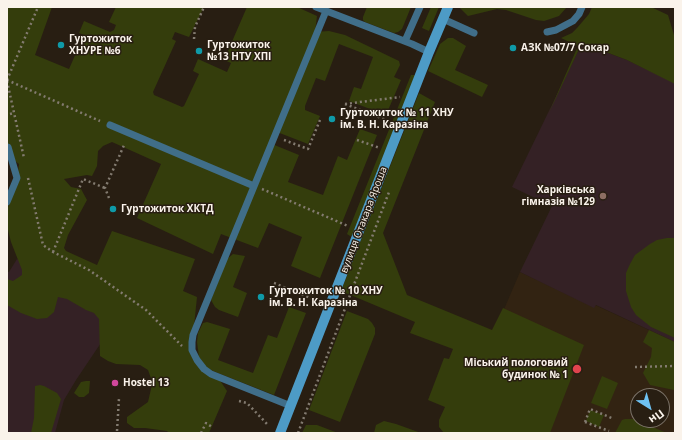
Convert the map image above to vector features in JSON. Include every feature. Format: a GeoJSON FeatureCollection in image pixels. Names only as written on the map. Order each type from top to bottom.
{"type":"FeatureCollection","features":[{"type":"Feature","properties":{"kind":"street","name":"вулиця Отакара Яроша"},"geometry":{"type":"LineString","coordinates":[[280,433],[448,7]]}},
{"type":"Feature","properties":{"kind":"lane"},"geometry":{"type":"LineString","coordinates":[[316,7],[405,41],[429,52]]}},
{"type":"Feature","properties":{"kind":"lane"},"geometry":{"type":"LineString","coordinates":[[405,41],[420,7]]}},
{"type":"Feature","properties":{"kind":"lane"},"geometry":{"type":"LineString","coordinates":[[547,32],[556,30],[572,21],[579,14],[582,7]]}},
{"type":"Feature","properties":{"kind":"lane"},"geometry":{"type":"LineString","coordinates":[[291,406],[211,374],[204,369],[197,360],[192,350],[192,342],[193,335],[326,11]]}},
{"type":"Feature","properties":{"kind":"lane"},"geometry":{"type":"LineString","coordinates":[[443,19],[474,33]]}},
{"type":"Feature","properties":{"kind":"lane"},"geometry":{"type":"LineString","coordinates":[[110,125],[254,186]]}},
{"type":"Feature","properties":{"kind":"lane"},"geometry":{"type":"LineString","coordinates":[[7,147],[17,178],[7,202]]}},
{"type":"Feature","properties":{"kind":"path"},"geometry":{"type":"LineString","coordinates":[[38,7],[7,80],[110,125]]}},
{"type":"Feature","properties":{"kind":"path"},"geometry":{"type":"LineString","coordinates":[[194,39],[195,27],[204,7]]}},
{"type":"Feature","properties":{"kind":"path"},"geometry":{"type":"LineString","coordinates":[[391,122],[345,104],[401,97]]}},
{"type":"Feature","properties":{"kind":"path"},"geometry":{"type":"LineString","coordinates":[[10,114],[14,113]]}},
{"type":"Feature","properties":{"kind":"path"},"geometry":{"type":"LineString","coordinates":[[275,136],[308,149],[320,120]]}},
{"type":"Feature","properties":{"kind":"path"},"geometry":{"type":"LineString","coordinates":[[105,188],[130,133]]}},
{"type":"Feature","properties":{"kind":"path"},"geometry":{"type":"LineString","coordinates":[[357,140],[380,148]]}},
{"type":"Feature","properties":{"kind":"path"},"geometry":{"type":"LineString","coordinates":[[53,252],[83,179],[105,188],[109,198]]}},
{"type":"Feature","properties":{"kind":"path"},"geometry":{"type":"LineString","coordinates":[[254,186],[348,226]]}},
{"type":"Feature","properties":{"kind":"path"},"geometry":{"type":"LineString","coordinates":[[298,433],[389,192]]}},
{"type":"Feature","properties":{"kind":"path"},"geometry":{"type":"LineString","coordinates":[[43,245],[53,252],[89,270],[146,310],[197,360]]}},
{"type":"Feature","properties":{"kind":"path"},"geometry":{"type":"LineString","coordinates":[[274,283],[318,301]]}},
{"type":"Feature","properties":{"kind":"path"},"geometry":{"type":"LineString","coordinates":[[634,367],[675,366]]}},
{"type":"Feature","properties":{"kind":"path"},"geometry":{"type":"LineString","coordinates":[[117,431],[119,398]]}},
{"type":"Feature","properties":{"kind":"path"},"geometry":{"type":"LineString","coordinates":[[239,400],[247,403],[268,425]]}},
{"type":"Feature","properties":{"kind":"path"},"geometry":{"type":"LineString","coordinates":[[609,431],[585,422],[590,409],[614,419]]}},
{"type":"Feature","properties":{"kind":"path"},"geometry":{"type":"LineString","coordinates":[[201,433],[206,423],[212,427]]}},
{"type":"Feature","properties":{"kind":"shaded area","name":"Харківська гімназія №129"},"geometry":{"type":"Polygon","coordinates":[[[582,43],[627,60],[675,83],[675,342],[596,305],[594,308],[520,272],[552,206],[512,187],[582,43]]]}},
{"type":"Feature","properties":{"kind":"shaded area"},"geometry":{"type":"Polygon","coordinates":[[[17,259],[121,313],[64,400],[55,433],[7,433],[7,272],[9,272],[17,259]]]}},
{"type":"Feature","properties":{"kind":"shaded area","name":"Міський пологовий будинок № 1"},"geometry":{"type":"Polygon","coordinates":[[[520,272],[594,307],[595,305],[675,342],[675,433],[451,433],[520,272]]]}},
{"type":"Feature","properties":{"kind":"green space"},"geometry":{"type":"Polygon","coordinates":[[[7,7],[52,7],[35,55],[69,69],[84,35],[79,33],[84,21],[110,32],[114,30],[116,25],[109,22],[116,7],[204,7],[189,37],[175,32],[172,39],[176,41],[153,92],[154,95],[182,107],[184,106],[199,74],[193,71],[198,59],[227,72],[231,63],[224,60],[247,7],[297,7],[317,16],[315,32],[329,31],[345,35],[399,61],[400,65],[394,77],[401,80],[386,115],[349,101],[354,87],[361,89],[373,57],[339,44],[325,81],[316,78],[305,106],[305,110],[320,116],[308,144],[277,132],[272,144],[299,155],[288,182],[323,195],[338,156],[347,160],[360,129],[377,135],[320,278],[291,266],[302,237],[269,223],[258,248],[221,234],[213,254],[137,218],[161,164],[112,142],[103,146],[98,151],[97,166],[92,176],[87,175],[64,179],[71,187],[81,189],[87,200],[68,235],[64,248],[66,251],[97,265],[112,231],[195,259],[183,291],[197,297],[194,326],[189,338],[190,350],[221,382],[227,391],[209,433],[169,433],[167,431],[134,428],[127,423],[127,417],[148,402],[152,381],[148,370],[140,365],[116,364],[100,356],[99,319],[94,313],[67,299],[58,297],[54,312],[47,318],[37,319],[21,313],[7,305],[7,279],[13,281],[22,275],[22,270],[11,242],[7,226],[7,210],[17,181],[19,164],[7,155],[7,7]]]}},
{"type":"Feature","properties":{"kind":"green space"},"geometry":{"type":"Polygon","coordinates":[[[367,7],[411,7],[402,29],[394,33],[365,22],[363,17],[367,7]]]}},
{"type":"Feature","properties":{"kind":"green space"},"geometry":{"type":"Polygon","coordinates":[[[431,7],[439,7],[429,31],[422,28],[431,7]]]}},
{"type":"Feature","properties":{"kind":"green space"},"geometry":{"type":"Polygon","coordinates":[[[459,7],[567,7],[559,16],[544,21],[536,20],[506,10],[497,9],[468,16],[459,7]]]}},
{"type":"Feature","properties":{"kind":"green space"},"geometry":{"type":"Polygon","coordinates":[[[592,7],[651,7],[668,15],[675,35],[675,84],[627,60],[582,43],[548,115],[578,46],[561,38],[572,33],[577,28],[589,14],[592,7]]]}},
{"type":"Feature","properties":{"kind":"green space"},"geometry":{"type":"Polygon","coordinates":[[[448,38],[453,38],[466,46],[455,70],[488,85],[482,97],[428,71],[440,44],[448,38]]]}},
{"type":"Feature","properties":{"kind":"green space"},"geometry":{"type":"Polygon","coordinates":[[[411,75],[415,75],[354,235],[350,236],[347,234],[411,75]]]}},
{"type":"Feature","properties":{"kind":"green space"},"geometry":{"type":"Polygon","coordinates":[[[419,93],[435,102],[383,233],[407,295],[492,330],[503,308],[584,345],[550,433],[444,433],[439,427],[439,420],[445,407],[428,400],[444,358],[449,359],[453,349],[410,333],[415,322],[341,291],[419,93]]]}},
{"type":"Feature","properties":{"kind":"green space"},"geometry":{"type":"Polygon","coordinates":[[[675,238],[675,338],[651,327],[636,315],[631,307],[626,291],[626,273],[635,255],[657,240],[675,238]]]}},
{"type":"Feature","properties":{"kind":"green space"},"geometry":{"type":"Polygon","coordinates":[[[233,254],[245,256],[233,287],[247,293],[238,317],[219,310],[215,307],[211,300],[227,259],[233,254]]]}},
{"type":"Feature","properties":{"kind":"green space"},"geometry":{"type":"Polygon","coordinates":[[[289,307],[306,313],[274,395],[207,368],[199,357],[197,342],[198,333],[203,323],[207,322],[230,329],[218,360],[253,373],[268,335],[277,338],[289,307]]]}},
{"type":"Feature","properties":{"kind":"green space"},"geometry":{"type":"Polygon","coordinates":[[[347,311],[368,319],[375,328],[375,334],[340,422],[309,410],[347,311]]]}},
{"type":"Feature","properties":{"kind":"green space"},"geometry":{"type":"Polygon","coordinates":[[[649,330],[675,342],[674,390],[650,385],[643,373],[651,357],[652,348],[643,342],[649,330]]]}},
{"type":"Feature","properties":{"kind":"green space"},"geometry":{"type":"Polygon","coordinates":[[[602,376],[618,383],[607,409],[591,403],[602,376]]]}},
{"type":"Feature","properties":{"kind":"green space"},"geometry":{"type":"Polygon","coordinates":[[[90,381],[89,393],[84,397],[79,397],[74,393],[81,382],[90,381]]]}},
{"type":"Feature","properties":{"kind":"green space"},"geometry":{"type":"Polygon","coordinates":[[[40,385],[57,393],[61,399],[51,433],[31,433],[34,418],[35,386],[40,385]]]}},
{"type":"Feature","properties":{"kind":"green space"},"geometry":{"type":"Polygon","coordinates":[[[590,410],[604,415],[599,427],[586,421],[590,410]]]}},
{"type":"Feature","properties":{"kind":"green space"},"geometry":{"type":"Polygon","coordinates":[[[630,419],[630,428],[655,428],[667,433],[615,433],[622,420],[630,419]]]}},
{"type":"Feature","properties":{"kind":"green space"},"geometry":{"type":"Polygon","coordinates":[[[384,421],[421,433],[374,433],[376,425],[384,421]]]}},
{"type":"Feature","properties":{"kind":"green space"},"geometry":{"type":"Polygon","coordinates":[[[306,425],[317,425],[338,433],[302,433],[306,425]]]}},
{"type":"Feature","properties":{"kind":"place","name":"Гуртожиток ХНУРЕ №6"},"geometry":{"type":"Point","coordinates":[61,45]}},
{"type":"Feature","properties":{"kind":"place","name":"АЗК №07/7 Сокар"},"geometry":{"type":"Point","coordinates":[513,48]}},
{"type":"Feature","properties":{"kind":"place","name":"Гуртожиток №13 НТУ ХПІ"},"geometry":{"type":"Point","coordinates":[199,51]}},
{"type":"Feature","properties":{"kind":"place","name":"Гуртожиток № 11 ХНУ ім. В. Н. Каразіна"},"geometry":{"type":"Point","coordinates":[332,119]}},
{"type":"Feature","properties":{"kind":"place","name":"Харківська гімназія №129"},"geometry":{"type":"Point","coordinates":[603,196]}},
{"type":"Feature","properties":{"kind":"place","name":"Гуртожиток ХКТД"},"geometry":{"type":"Point","coordinates":[113,209]}},
{"type":"Feature","properties":{"kind":"place","name":"Гуртожиток № 10 ХНУ ім. В. Н. Каразіна"},"geometry":{"type":"Point","coordinates":[261,297]}},
{"type":"Feature","properties":{"kind":"place","name":"Міський пологовий будинок № 1"},"geometry":{"type":"Point","coordinates":[577,369]}},
{"type":"Feature","properties":{"kind":"place","name":"Hostel 13"},"geometry":{"type":"Point","coordinates":[115,383]}}]}
